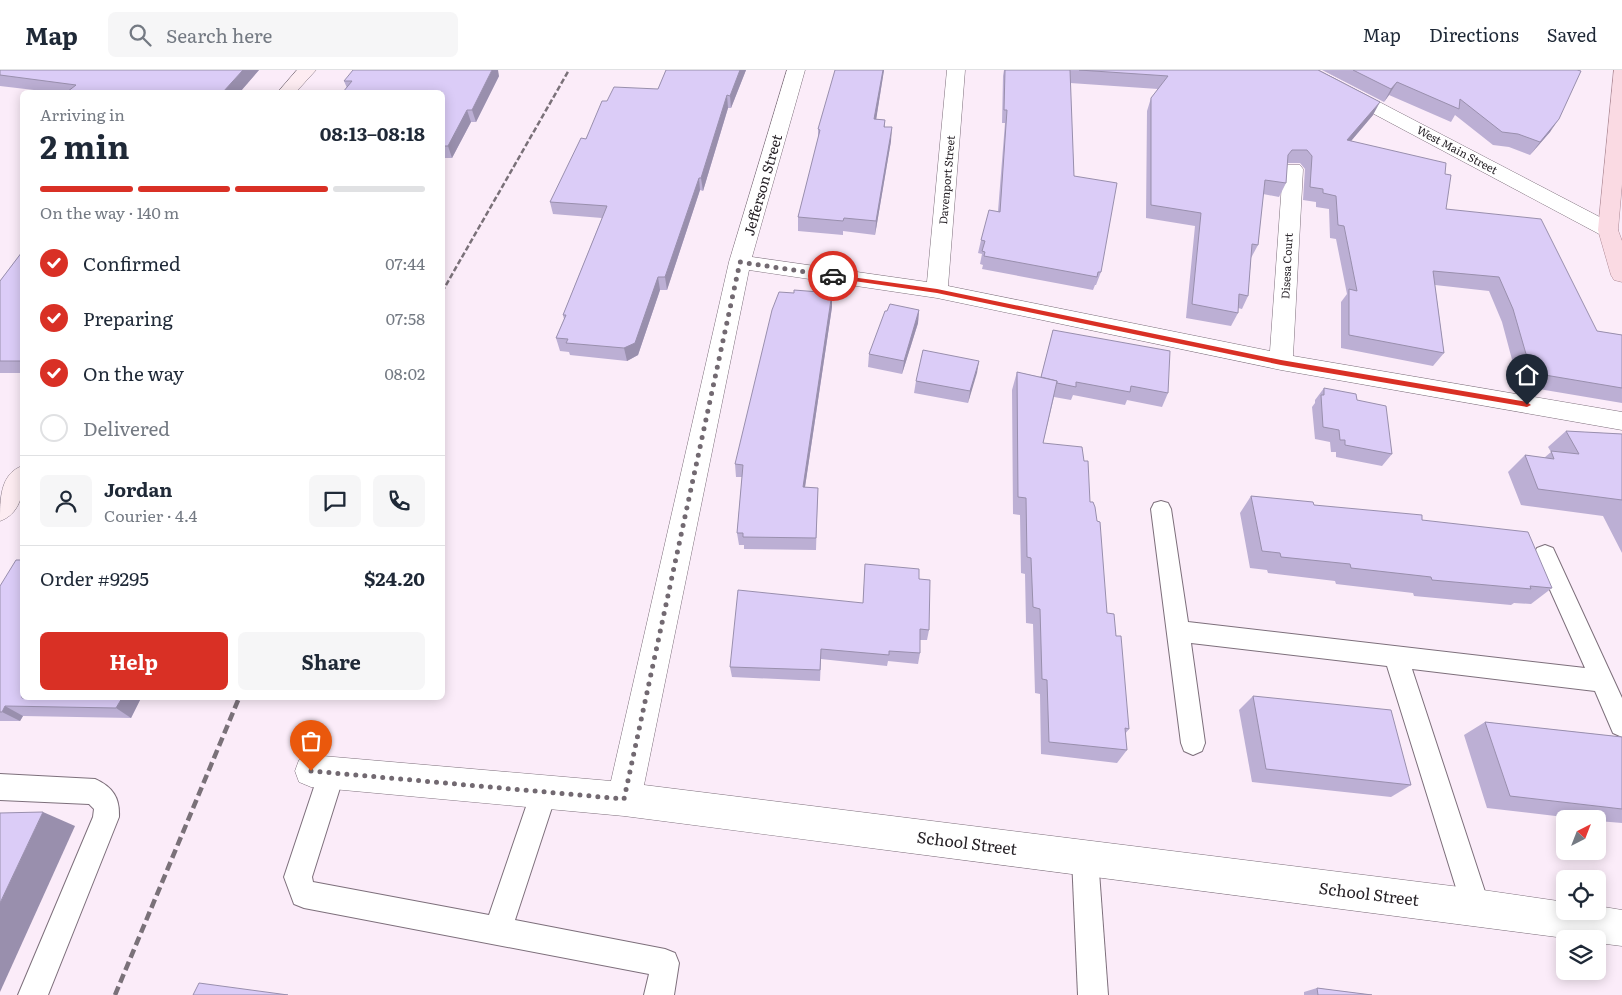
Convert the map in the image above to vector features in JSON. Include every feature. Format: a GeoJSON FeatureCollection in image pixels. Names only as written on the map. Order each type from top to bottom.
{"type":"FeatureCollection","features":[{"type":"Feature","properties":{"kind":"main road"},"geometry":{"type":"LineString","coordinates":[[289,90],[307,70]]}},
{"type":"Feature","properties":{"kind":"main road"},"geometry":{"type":"LineString","coordinates":[[1620,265],[1608,230],[1622,71]]}},
{"type":"Feature","properties":{"kind":"main road"},"geometry":{"type":"LineString","coordinates":[[0,510],[20,479]]}},
{"type":"Feature","properties":{"kind":"street","name":"Jefferson Street"},"geometry":{"type":"LineString","coordinates":[[624,799],[740,262],[796,70]]}},
{"type":"Feature","properties":{"kind":"street","name":"Davenport Street"},"geometry":{"type":"LineString","coordinates":[[937,291],[956,70]]}},
{"type":"Feature","properties":{"kind":"street","name":"West Main Street"},"geometry":{"type":"LineString","coordinates":[[1305,70],[1608,230]]}},
{"type":"Feature","properties":{"kind":"street","name":"Disesa Court"},"geometry":{"type":"LineString","coordinates":[[1281,362],[1293,169]]}},
{"type":"Feature","properties":{"kind":"street"},"geometry":{"type":"LineString","coordinates":[[740,262],[937,291],[1281,362],[1622,421]]}},
{"type":"Feature","properties":{"kind":"street","name":"School Street"},"geometry":{"type":"LineString","coordinates":[[321,772],[624,799],[1476,907],[1622,928]]}},
{"type":"Feature","properties":{"kind":"lane"},"geometry":{"type":"LineString","coordinates":[[1161,509],[1193,742]]}},
{"type":"Feature","properties":{"kind":"lane"},"geometry":{"type":"LineString","coordinates":[[1545,554],[1622,724]]}},
{"type":"Feature","properties":{"kind":"lane"},"geometry":{"type":"LineString","coordinates":[[1178,631],[1602,681]]}},
{"type":"Feature","properties":{"kind":"lane"},"geometry":{"type":"LineString","coordinates":[[1396,657],[1476,907]]}},
{"type":"Feature","properties":{"kind":"lane"},"geometry":{"type":"LineString","coordinates":[[321,772],[298,877],[304,894],[665,963],[660,995]]}},
{"type":"Feature","properties":{"kind":"lane"},"geometry":{"type":"LineString","coordinates":[[0,787],[95,792],[107,804],[106,817],[33,995]]}},
{"type":"Feature","properties":{"kind":"lane"},"geometry":{"type":"LineString","coordinates":[[498,931],[544,792]]}},
{"type":"Feature","properties":{"kind":"lane"},"geometry":{"type":"LineString","coordinates":[[1085,858],[1093,995]]}},
{"type":"Feature","properties":{"kind":"building"},"geometry":{"type":"Polygon","coordinates":[[[0,70],[243,70],[225,90],[70,90],[76,85],[0,75],[0,70]]]}},
{"type":"Feature","properties":{"kind":"building"},"geometry":{"type":"Polygon","coordinates":[[[353,70],[492,70],[472,110],[467,110],[448,146],[445,146],[445,90],[345,90],[352,81],[344,81],[353,70]]]}},
{"type":"Feature","properties":{"kind":"building"},"geometry":{"type":"Polygon","coordinates":[[[666,70],[740,70],[730,96],[727,95],[701,178],[699,178],[665,277],[658,277],[635,343],[624,348],[566,343],[568,339],[556,338],[566,315],[563,315],[607,206],[550,202],[581,138],[586,139],[602,101],[607,101],[614,87],[658,89],[666,70]]]}},
{"type":"Feature","properties":{"kind":"building"},"geometry":{"type":"Polygon","coordinates":[[[835,70],[883,70],[874,119],[885,120],[884,127],[892,127],[876,221],[844,218],[843,221],[798,217],[820,130],[818,129],[835,70]]]}},
{"type":"Feature","properties":{"kind":"building"},"geometry":{"type":"Polygon","coordinates":[[[1005,70],[1070,70],[1074,176],[1117,183],[1101,272],[1098,272],[1097,277],[984,256],[985,252],[982,251],[985,241],[981,240],[989,210],[1000,212],[1007,110],[1004,110],[1005,70]]]}},
{"type":"Feature","properties":{"kind":"building"},"geometry":{"type":"Polygon","coordinates":[[[1079,70],[1318,70],[1380,102],[1347,140],[1446,163],[1445,174],[1451,175],[1446,209],[1541,219],[1597,331],[1622,335],[1622,388],[1539,374],[1534,356],[1526,354],[1513,309],[1499,277],[1433,271],[1444,353],[1349,335],[1349,289],[1357,291],[1344,226],[1338,225],[1336,196],[1323,193],[1323,189],[1310,187],[1312,156],[1307,150],[1292,150],[1288,155],[1286,183],[1265,180],[1258,245],[1252,244],[1248,296],[1239,294],[1238,313],[1192,304],[1201,213],[1151,205],[1151,98],[1168,76],[1079,70]]]}},
{"type":"Feature","properties":{"kind":"building"},"geometry":{"type":"Polygon","coordinates":[[[1353,70],[1581,71],[1559,119],[1540,142],[1518,134],[1502,132],[1460,99],[1459,109],[1397,82],[1391,89],[1353,70]]]}},
{"type":"Feature","properties":{"kind":"building"},"geometry":{"type":"Polygon","coordinates":[[[20,255],[20,361],[0,361],[0,281],[20,255]]]}},
{"type":"Feature","properties":{"kind":"building"},"geometry":{"type":"Polygon","coordinates":[[[794,290],[832,293],[803,487],[818,488],[816,538],[743,537],[743,533],[737,533],[743,465],[735,464],[772,310],[779,292],[794,293],[794,290]]]}},
{"type":"Feature","properties":{"kind":"building"},"geometry":{"type":"Polygon","coordinates":[[[890,304],[919,310],[904,361],[869,354],[885,311],[887,311],[890,304]]]}},
{"type":"Feature","properties":{"kind":"building"},"geometry":{"type":"Polygon","coordinates":[[[1053,330],[1170,351],[1168,393],[1131,386],[1130,392],[1076,382],[1076,387],[1041,377],[1053,330]]]}},
{"type":"Feature","properties":{"kind":"building"},"geometry":{"type":"Polygon","coordinates":[[[923,350],[979,361],[970,391],[916,381],[923,350]]]}},
{"type":"Feature","properties":{"kind":"building"},"geometry":{"type":"Polygon","coordinates":[[[1017,372],[1057,381],[1043,443],[1082,447],[1084,461],[1088,461],[1090,502],[1093,502],[1097,521],[1100,522],[1107,613],[1114,614],[1116,636],[1121,636],[1129,729],[1125,728],[1127,750],[1049,742],[1047,680],[1042,679],[1040,609],[1033,607],[1031,558],[1027,557],[1026,498],[1018,497],[1017,372]]]}},
{"type":"Feature","properties":{"kind":"building"},"geometry":{"type":"Polygon","coordinates":[[[1324,388],[1356,394],[1357,400],[1386,406],[1392,454],[1345,445],[1345,440],[1340,440],[1339,430],[1323,427],[1321,395],[1324,395],[1324,388]]]}},
{"type":"Feature","properties":{"kind":"building"},"geometry":{"type":"Polygon","coordinates":[[[1566,431],[1622,434],[1622,500],[1538,489],[1525,455],[1554,459],[1551,451],[1579,454],[1566,431]]]}},
{"type":"Feature","properties":{"kind":"building"},"geometry":{"type":"Polygon","coordinates":[[[1251,496],[1313,502],[1314,505],[1422,515],[1422,520],[1528,532],[1552,588],[1530,586],[1531,589],[1432,580],[1431,577],[1351,568],[1350,564],[1281,557],[1280,553],[1262,551],[1251,496]]]}},
{"type":"Feature","properties":{"kind":"building"},"geometry":{"type":"Polygon","coordinates":[[[16,560],[20,560],[20,700],[121,700],[116,708],[5,706],[2,712],[0,712],[0,586],[16,560]]]}},
{"type":"Feature","properties":{"kind":"building"},"geometry":{"type":"Polygon","coordinates":[[[865,564],[919,569],[919,579],[930,580],[929,630],[920,629],[920,653],[889,651],[889,655],[821,649],[820,670],[730,667],[738,590],[863,603],[865,564]]]}},
{"type":"Feature","properties":{"kind":"building"},"geometry":{"type":"Polygon","coordinates":[[[1253,696],[1391,710],[1411,785],[1266,769],[1253,696]]]}},
{"type":"Feature","properties":{"kind":"building"},"geometry":{"type":"Polygon","coordinates":[[[1485,722],[1622,737],[1622,809],[1510,796],[1485,722]]]}},
{"type":"Feature","properties":{"kind":"building"},"geometry":{"type":"Polygon","coordinates":[[[43,812],[0,903],[0,813],[43,812]]]}},
{"type":"Feature","properties":{"kind":"building"},"geometry":{"type":"Polygon","coordinates":[[[199,983],[288,995],[193,995],[199,983]]]}},
{"type":"Feature","properties":{"kind":"building"},"geometry":{"type":"Polygon","coordinates":[[[1317,988],[1372,995],[1318,995],[1317,988]]]}},
{"type":"Feature","properties":{"kind":"railway"},"geometry":{"type":"LineString","coordinates":[[445,287],[569,70]]}},
{"type":"Feature","properties":{"kind":"railway"},"geometry":{"type":"LineString","coordinates":[[115,995],[238,700]]}},
{"type":"Feature","properties":{"kind":"way so far"},"geometry":{"type":"LineString","coordinates":[[311,771],[624,799],[740,262],[833,276]]}},
{"type":"Feature","properties":{"kind":"route"},"geometry":{"type":"LineString","coordinates":[[833,276],[937,291],[1281,362],[1527,405]]}}]}
